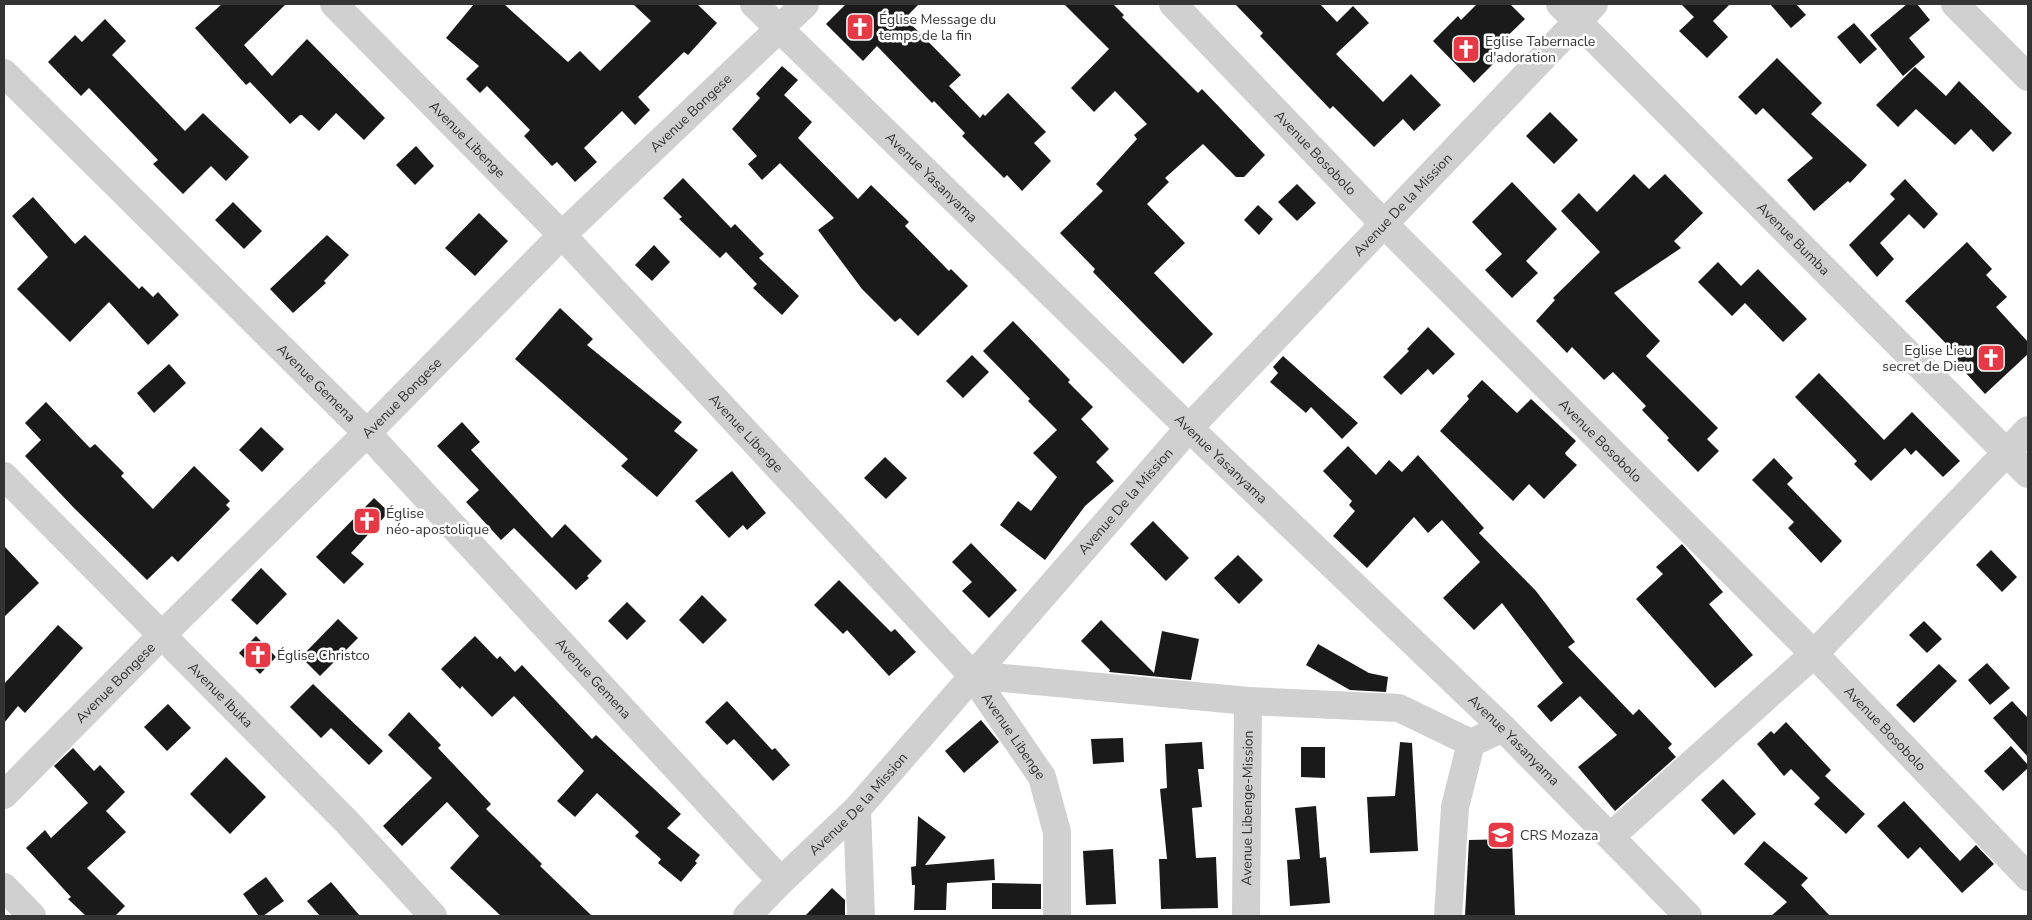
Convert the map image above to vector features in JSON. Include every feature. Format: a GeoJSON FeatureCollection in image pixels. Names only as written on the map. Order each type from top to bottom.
{"type":"FeatureCollection","features":[{"type":"Feature","properties":{"kind":"street","name":"Avenue Libenge"},"geometry":{"type":"LineString","coordinates":[[334,4],[562,235],[972,675],[1042,777],[1057,832],[1057,916]]}},
{"type":"Feature","properties":{"kind":"street","name":"Avenue Yasanyama"},"geometry":{"type":"LineString","coordinates":[[754,4],[1189,428],[1503,728],[1688,916]]}},
{"type":"Feature","properties":{"kind":"street","name":"Avenue Bongese"},"geometry":{"type":"LineString","coordinates":[[4,795],[162,635],[367,433],[562,235],[805,4]]}},
{"type":"Feature","properties":{"kind":"street","name":"Avenue Bosobolo"},"geometry":{"type":"LineString","coordinates":[[1173,4],[1383,223],[1814,654],[2028,878]]}},
{"type":"Feature","properties":{"kind":"street"},"geometry":{"type":"LineString","coordinates":[[1955,4],[2028,77]]}},
{"type":"Feature","properties":{"kind":"street","name":"Avenue De la Mission"},"geometry":{"type":"LineString","coordinates":[[747,916],[857,809],[1189,428],[1383,223],[1577,9]]}},
{"type":"Feature","properties":{"kind":"street","name":"Avenue Bumba"},"geometry":{"type":"LineString","coordinates":[[1577,9],[2028,474]]}},
{"type":"Feature","properties":{"kind":"street","name":"Avenue Gemena"},"geometry":{"type":"LineString","coordinates":[[4,73],[367,433],[781,881]]}},
{"type":"Feature","properties":{"kind":"street"},"geometry":{"type":"LineString","coordinates":[[1610,837],[1814,654],[2028,430]]}},
{"type":"Feature","properties":{"kind":"street","name":"Avenue Ibuka"},"geometry":{"type":"LineString","coordinates":[[4,476],[346,821],[432,916]]}},
{"type":"Feature","properties":{"kind":"street"},"geometry":{"type":"LineString","coordinates":[[972,675],[1248,700],[1399,708],[1471,743]]}},
{"type":"Feature","properties":{"kind":"street","name":"Avenue Libenge-Mission"},"geometry":{"type":"LineString","coordinates":[[1246,916],[1248,700]]}},
{"type":"Feature","properties":{"kind":"street"},"geometry":{"type":"LineString","coordinates":[[1471,743],[1503,728]]}},
{"type":"Feature","properties":{"kind":"street"},"geometry":{"type":"LineString","coordinates":[[1448,916],[1455,808],[1471,743]]}},
{"type":"Feature","properties":{"kind":"street"},"geometry":{"type":"LineString","coordinates":[[857,809],[861,916]]}},
{"type":"Feature","properties":{"kind":"street"},"geometry":{"type":"LineString","coordinates":[[4,887],[32,916]]}},
{"type":"Feature","properties":{"kind":"building"},"geometry":{"type":"Polygon","coordinates":[[[222,4],[286,4],[244,45],[272,76],[307,39],[385,118],[364,140],[336,113],[319,131],[302,115],[290,124],[250,82],[246,85],[195,28],[222,4]]]}},
{"type":"Feature","properties":{"kind":"building"},"geometry":{"type":"Polygon","coordinates":[[[474,4],[504,4],[568,62],[580,51],[600,71],[651,21],[633,4],[697,4],[717,23],[688,55],[684,52],[638,97],[650,110],[635,125],[622,111],[584,148],[597,162],[575,182],[557,162],[552,166],[524,136],[530,130],[487,86],[480,93],[466,79],[479,66],[446,38],[474,4]]]}},
{"type":"Feature","properties":{"kind":"building"},"geometry":{"type":"Polygon","coordinates":[[[846,4],[919,4],[905,18],[961,75],[949,86],[980,118],[983,114],[985,116],[1008,93],[1046,132],[1034,143],[1051,161],[1022,191],[1007,175],[1004,178],[962,136],[965,133],[934,101],[932,103],[877,46],[863,61],[826,24],[846,4]]]}},
{"type":"Feature","properties":{"kind":"building"},"geometry":{"type":"Polygon","coordinates":[[[1064,4],[1113,4],[1124,15],[1122,17],[1198,93],[1202,89],[1265,155],[1244,177],[1236,177],[1203,144],[1165,178],[1169,182],[1147,204],[1185,243],[1154,273],[1213,334],[1183,364],[1093,272],[1095,269],[1060,233],[1103,191],[1096,184],[1137,139],[1134,135],[1147,124],[1115,91],[1094,112],[1071,88],[1109,49],[1064,4]]]}},
{"type":"Feature","properties":{"kind":"building"},"geometry":{"type":"Polygon","coordinates":[[[1235,4],[1320,4],[1337,22],[1353,6],[1369,23],[1336,54],[1383,102],[1411,74],[1441,105],[1414,131],[1403,119],[1374,147],[1333,106],[1330,109],[1260,36],[1263,33],[1235,4]]]}},
{"type":"Feature","properties":{"kind":"building"},"geometry":{"type":"Polygon","coordinates":[[[1477,4],[1510,4],[1525,19],[1492,51],[1499,58],[1474,83],[1433,41],[1458,16],[1461,20],[1477,4]]]}},
{"type":"Feature","properties":{"kind":"building"},"geometry":{"type":"Polygon","coordinates":[[[1681,4],[1730,4],[1713,21],[1728,37],[1707,58],[1679,31],[1694,17],[1681,4]]]}},
{"type":"Feature","properties":{"kind":"building"},"geometry":{"type":"Polygon","coordinates":[[[1770,4],[1796,4],[1806,15],[1791,28],[1770,4]]]}},
{"type":"Feature","properties":{"kind":"building"},"geometry":{"type":"Polygon","coordinates":[[[1907,4],[1917,4],[1930,20],[1909,38],[1925,57],[1903,76],[1870,35],[1907,4]]]}},
{"type":"Feature","properties":{"kind":"building"},"geometry":{"type":"Polygon","coordinates":[[[105,19],[126,41],[112,55],[185,131],[203,113],[249,157],[226,181],[211,166],[183,194],[153,164],[158,160],[89,88],[81,96],[48,62],[75,35],[82,42],[105,19]]]}},
{"type":"Feature","properties":{"kind":"building"},"geometry":{"type":"Polygon","coordinates":[[[1854,23],[1877,49],[1860,64],[1837,37],[1854,23]]]}},
{"type":"Feature","properties":{"kind":"building"},"geometry":{"type":"Polygon","coordinates":[[[1777,58],[1822,103],[1811,114],[1867,165],[1850,183],[1848,181],[1814,211],[1787,180],[1813,158],[1763,108],[1756,115],[1738,97],[1777,58]]]}},
{"type":"Feature","properties":{"kind":"building"},"geometry":{"type":"Polygon","coordinates":[[[782,66],[798,80],[784,95],[812,122],[798,138],[858,199],[871,185],[909,222],[905,226],[949,271],[951,269],[968,286],[918,336],[900,318],[895,322],[862,289],[818,230],[834,218],[780,163],[762,180],[748,164],[757,156],[732,129],[760,98],[756,94],[782,66]]]}},
{"type":"Feature","properties":{"kind":"building"},"geometry":{"type":"Polygon","coordinates":[[[1915,67],[1946,96],[1959,81],[2012,133],[1993,152],[1971,129],[1955,145],[1916,109],[1898,127],[1876,105],[1915,67]]]}},
{"type":"Feature","properties":{"kind":"building"},"geometry":{"type":"Polygon","coordinates":[[[1550,112],[1578,140],[1554,164],[1526,136],[1550,112]]]}},
{"type":"Feature","properties":{"kind":"building"},"geometry":{"type":"Polygon","coordinates":[[[416,146],[434,166],[415,185],[396,165],[416,146]]]}},
{"type":"Feature","properties":{"kind":"building"},"geometry":{"type":"Polygon","coordinates":[[[1634,174],[1649,189],[1665,174],[1703,213],[1674,241],[1681,248],[1614,293],[1660,341],[1646,356],[1718,428],[1707,439],[1719,451],[1698,472],[1667,440],[1669,438],[1642,410],[1646,406],[1613,372],[1604,380],[1572,347],[1567,353],[1536,321],[1555,300],[1553,298],[1600,252],[1561,211],[1579,193],[1597,212],[1634,174]]]}},
{"type":"Feature","properties":{"kind":"building"},"geometry":{"type":"Polygon","coordinates":[[[683,178],[731,228],[735,224],[764,254],[759,258],[799,296],[782,315],[753,288],[757,284],[726,252],[720,258],[679,219],[682,217],[663,198],[683,178]]]}},
{"type":"Feature","properties":{"kind":"building"},"geometry":{"type":"Polygon","coordinates":[[[1905,179],[1938,214],[1924,229],[1909,214],[1880,243],[1894,259],[1877,277],[1849,245],[1895,199],[1890,194],[1905,179]]]}},
{"type":"Feature","properties":{"kind":"building"},"geometry":{"type":"Polygon","coordinates":[[[1512,182],[1557,229],[1526,261],[1538,273],[1512,298],[1485,270],[1502,254],[1472,222],[1512,182]]]}},
{"type":"Feature","properties":{"kind":"building"},"geometry":{"type":"Polygon","coordinates":[[[1297,184],[1316,203],[1297,221],[1278,202],[1297,184]]]}},
{"type":"Feature","properties":{"kind":"building"},"geometry":{"type":"Polygon","coordinates":[[[33,197],[75,244],[85,235],[139,289],[142,286],[153,297],[158,292],[179,315],[148,345],[109,302],[70,342],[17,289],[48,257],[12,216],[33,197]]]}},
{"type":"Feature","properties":{"kind":"building"},"geometry":{"type":"Polygon","coordinates":[[[233,202],[262,231],[244,249],[215,220],[233,202]]]}},
{"type":"Feature","properties":{"kind":"building"},"geometry":{"type":"Polygon","coordinates":[[[1258,205],[1273,219],[1259,235],[1244,220],[1258,205]]]}},
{"type":"Feature","properties":{"kind":"building"},"geometry":{"type":"Polygon","coordinates":[[[479,213],[508,241],[475,276],[445,248],[479,213]]]}},
{"type":"Feature","properties":{"kind":"building"},"geometry":{"type":"Polygon","coordinates":[[[327,235],[349,255],[324,281],[326,283],[293,313],[270,289],[327,235]]]}},
{"type":"Feature","properties":{"kind":"building"},"geometry":{"type":"Polygon","coordinates":[[[1967,242],[1992,269],[1986,275],[2007,297],[1996,307],[2028,342],[2028,354],[1985,394],[1955,361],[1959,357],[1905,301],[1967,242]]]}},
{"type":"Feature","properties":{"kind":"building"},"geometry":{"type":"Polygon","coordinates":[[[654,245],[670,262],[652,281],[635,265],[654,245]]]}},
{"type":"Feature","properties":{"kind":"building"},"geometry":{"type":"Polygon","coordinates":[[[1718,262],[1741,286],[1758,269],[1807,319],[1783,342],[1745,303],[1732,316],[1698,282],[1718,262]]]}},
{"type":"Feature","properties":{"kind":"building"},"geometry":{"type":"Polygon","coordinates":[[[560,308],[593,339],[587,345],[682,422],[674,431],[698,450],[657,497],[621,466],[628,459],[515,359],[560,308]]]}},
{"type":"Feature","properties":{"kind":"building"},"geometry":{"type":"Polygon","coordinates":[[[1013,321],[1070,380],[1068,382],[1093,407],[1081,419],[1109,449],[1096,462],[1114,481],[1085,506],[1045,560],[1000,525],[1018,501],[1031,511],[1057,477],[1033,453],[1057,430],[983,351],[1013,321]]]}},
{"type":"Feature","properties":{"kind":"building"},"geometry":{"type":"Polygon","coordinates":[[[1428,327],[1455,354],[1433,375],[1428,369],[1401,395],[1383,377],[1409,351],[1407,349],[1428,327]]]}},
{"type":"Feature","properties":{"kind":"building"},"geometry":{"type":"Polygon","coordinates":[[[972,355],[989,372],[963,398],[946,381],[972,355]]]}},
{"type":"Feature","properties":{"kind":"building"},"geometry":{"type":"Polygon","coordinates":[[[1283,356],[1358,423],[1342,439],[1311,407],[1306,413],[1270,382],[1278,373],[1273,367],[1283,356]]]}},
{"type":"Feature","properties":{"kind":"building"},"geometry":{"type":"Polygon","coordinates":[[[169,364],[186,383],[154,413],[137,393],[169,364]]]}},
{"type":"Feature","properties":{"kind":"building"},"geometry":{"type":"Polygon","coordinates":[[[1819,373],[1884,440],[1912,412],[1960,461],[1943,477],[1916,450],[1911,455],[1905,448],[1871,481],[1854,464],[1857,461],[1795,397],[1819,373]]]}},
{"type":"Feature","properties":{"kind":"building"},"geometry":{"type":"Polygon","coordinates":[[[1482,380],[1517,413],[1531,399],[1576,441],[1565,453],[1577,465],[1544,499],[1529,484],[1513,501],[1440,431],[1469,399],[1467,396],[1482,380]]]}},
{"type":"Feature","properties":{"kind":"building"},"geometry":{"type":"Polygon","coordinates":[[[46,402],[90,448],[95,444],[124,473],[121,476],[153,509],[194,466],[230,501],[226,505],[230,509],[178,562],[172,556],[147,580],[73,507],[25,456],[41,440],[25,423],[46,402]]]}},
{"type":"Feature","properties":{"kind":"building"},"geometry":{"type":"Polygon","coordinates":[[[462,422],[480,442],[471,450],[552,538],[565,524],[602,561],[587,576],[589,578],[576,590],[514,528],[501,540],[466,502],[479,490],[437,446],[462,422]]]}},
{"type":"Feature","properties":{"kind":"building"},"geometry":{"type":"Polygon","coordinates":[[[261,427],[284,449],[262,472],[239,450],[261,427]]]}},
{"type":"Feature","properties":{"kind":"building"},"geometry":{"type":"Polygon","coordinates":[[[1348,446],[1376,475],[1389,460],[1402,472],[1418,455],[1484,528],[1479,533],[1536,591],[1575,642],[1568,647],[1633,715],[1639,709],[1672,744],[1668,748],[1676,757],[1615,811],[1578,767],[1617,735],[1580,696],[1551,722],[1537,706],[1563,683],[1502,603],[1474,630],[1443,598],[1480,562],[1442,520],[1428,533],[1414,517],[1367,568],[1333,536],[1355,511],[1349,505],[1352,501],[1323,471],[1348,446]]]}},
{"type":"Feature","properties":{"kind":"building"},"geometry":{"type":"Polygon","coordinates":[[[885,457],[907,478],[886,499],[864,478],[885,457]]]}},
{"type":"Feature","properties":{"kind":"building"},"geometry":{"type":"Polygon","coordinates":[[[1774,458],[1793,478],[1787,484],[1842,541],[1821,563],[1788,528],[1794,522],[1752,480],[1774,458]]]}},
{"type":"Feature","properties":{"kind":"building"},"geometry":{"type":"Polygon","coordinates":[[[732,471],[766,513],[747,530],[743,525],[729,538],[695,501],[732,471]]]}},
{"type":"Feature","properties":{"kind":"building"},"geometry":{"type":"Polygon","coordinates":[[[374,498],[389,512],[351,553],[364,564],[344,584],[316,557],[374,498]]]}},
{"type":"Feature","properties":{"kind":"building"},"geometry":{"type":"Polygon","coordinates":[[[1153,521],[1189,558],[1166,581],[1130,544],[1153,521]]]}},
{"type":"Feature","properties":{"kind":"building"},"geometry":{"type":"Polygon","coordinates":[[[971,543],[1017,590],[989,618],[962,591],[972,582],[952,562],[971,543]]]}},
{"type":"Feature","properties":{"kind":"building"},"geometry":{"type":"Polygon","coordinates":[[[1682,544],[1723,592],[1709,604],[1753,655],[1715,688],[1636,599],[1663,574],[1656,567],[1682,544]]]}},
{"type":"Feature","properties":{"kind":"building"},"geometry":{"type":"Polygon","coordinates":[[[4,546],[39,583],[4,617],[4,546]]]}},
{"type":"Feature","properties":{"kind":"building"},"geometry":{"type":"Polygon","coordinates":[[[1991,550],[2017,577],[2002,592],[1976,565],[1991,550]]]}},
{"type":"Feature","properties":{"kind":"building"},"geometry":{"type":"Polygon","coordinates":[[[1238,555],[1263,580],[1239,604],[1214,578],[1238,555]]]}},
{"type":"Feature","properties":{"kind":"building"},"geometry":{"type":"Polygon","coordinates":[[[261,568],[287,594],[257,625],[231,600],[261,568]]]}},
{"type":"Feature","properties":{"kind":"building"},"geometry":{"type":"Polygon","coordinates":[[[839,580],[891,632],[895,629],[916,652],[889,676],[847,630],[843,634],[814,605],[839,580]]]}},
{"type":"Feature","properties":{"kind":"building"},"geometry":{"type":"Polygon","coordinates":[[[702,595],[727,620],[703,644],[679,620],[702,595]]]}},
{"type":"Feature","properties":{"kind":"building"},"geometry":{"type":"Polygon","coordinates":[[[627,602],[646,621],[627,640],[608,621],[627,602]]]}},
{"type":"Feature","properties":{"kind":"building"},"geometry":{"type":"Polygon","coordinates":[[[338,619],[358,638],[320,676],[301,657],[338,619]]]}},
{"type":"Feature","properties":{"kind":"building"},"geometry":{"type":"Polygon","coordinates":[[[1101,620],[1154,673],[1162,631],[1199,639],[1191,680],[1109,672],[1110,670],[1081,641],[1101,620]]]}},
{"type":"Feature","properties":{"kind":"building"},"geometry":{"type":"Polygon","coordinates":[[[1924,621],[1942,639],[1927,653],[1909,635],[1924,621]]]}},
{"type":"Feature","properties":{"kind":"building"},"geometry":{"type":"Polygon","coordinates":[[[58,625],[83,648],[25,713],[18,706],[4,723],[4,684],[58,625]]]}},
{"type":"Feature","properties":{"kind":"building"},"geometry":{"type":"Polygon","coordinates":[[[256,636],[276,657],[260,674],[239,653],[256,636]]]}},
{"type":"Feature","properties":{"kind":"building"},"geometry":{"type":"Polygon","coordinates":[[[475,636],[497,659],[500,656],[515,672],[522,665],[592,739],[596,735],[681,814],[667,828],[700,855],[695,861],[697,863],[681,882],[658,863],[661,859],[635,836],[639,832],[597,793],[575,817],[557,801],[584,771],[514,696],[492,717],[462,686],[460,689],[441,669],[475,636]]]}},
{"type":"Feature","properties":{"kind":"building"},"geometry":{"type":"Polygon","coordinates":[[[1318,644],[1369,673],[1388,677],[1386,692],[1350,690],[1306,665],[1318,644]]]}},
{"type":"Feature","properties":{"kind":"building"},"geometry":{"type":"Polygon","coordinates":[[[1987,663],[2010,688],[1990,705],[1968,680],[1987,663]]]}},
{"type":"Feature","properties":{"kind":"building"},"geometry":{"type":"Polygon","coordinates":[[[1939,664],[1957,681],[1914,723],[1896,705],[1939,664]]]}},
{"type":"Feature","properties":{"kind":"building"},"geometry":{"type":"Polygon","coordinates":[[[313,684],[383,751],[369,765],[331,728],[321,738],[290,707],[313,684]]]}},
{"type":"Feature","properties":{"kind":"building"},"geometry":{"type":"Polygon","coordinates":[[[727,701],[772,750],[775,748],[790,765],[773,781],[734,739],[727,745],[705,722],[727,701]]]}},
{"type":"Feature","properties":{"kind":"building"},"geometry":{"type":"Polygon","coordinates":[[[2012,701],[2028,718],[2028,757],[1993,718],[2012,701]]]}},
{"type":"Feature","properties":{"kind":"building"},"geometry":{"type":"Polygon","coordinates":[[[168,704],[191,728],[167,751],[144,727],[168,704]]]}},
{"type":"Feature","properties":{"kind":"building"},"geometry":{"type":"Polygon","coordinates":[[[409,712],[441,745],[438,748],[491,804],[486,809],[542,864],[540,866],[592,916],[501,916],[450,868],[479,836],[447,802],[402,846],[383,826],[432,778],[388,735],[409,712]]]}},
{"type":"Feature","properties":{"kind":"building"},"geometry":{"type":"Polygon","coordinates":[[[981,720],[999,742],[964,773],[945,751],[981,720]]]}},
{"type":"Feature","properties":{"kind":"building"},"geometry":{"type":"Polygon","coordinates":[[[1786,722],[1831,770],[1825,776],[1865,814],[1846,834],[1814,804],[1820,798],[1791,769],[1784,776],[1757,744],[1771,731],[1774,734],[1786,722]]]}},
{"type":"Feature","properties":{"kind":"building"},"geometry":{"type":"Polygon","coordinates":[[[1123,738],[1124,762],[1093,764],[1091,739],[1123,738]]]}},
{"type":"Feature","properties":{"kind":"building"},"geometry":{"type":"Polygon","coordinates":[[[1202,742],[1204,769],[1198,769],[1202,807],[1192,808],[1196,858],[1216,857],[1218,908],[1161,909],[1159,859],[1167,859],[1160,789],[1167,788],[1165,744],[1202,742]]]}},
{"type":"Feature","properties":{"kind":"building"},"geometry":{"type":"Polygon","coordinates":[[[1400,742],[1412,743],[1418,851],[1370,853],[1367,797],[1395,796],[1400,742]]]}},
{"type":"Feature","properties":{"kind":"building"},"geometry":{"type":"Polygon","coordinates":[[[2011,746],[2028,765],[2028,768],[2003,791],[1984,771],[2011,746]]]}},
{"type":"Feature","properties":{"kind":"building"},"geometry":{"type":"Polygon","coordinates":[[[1301,747],[1325,747],[1325,778],[1301,777],[1301,747]]]}},
{"type":"Feature","properties":{"kind":"building"},"geometry":{"type":"Polygon","coordinates":[[[73,748],[94,771],[100,765],[125,792],[106,811],[126,832],[87,868],[125,906],[115,916],[86,916],[68,899],[71,897],[26,848],[45,830],[51,838],[88,803],[54,766],[73,748]]]}},
{"type":"Feature","properties":{"kind":"building"},"geometry":{"type":"Polygon","coordinates":[[[226,757],[266,797],[230,834],[190,794],[226,757]]]}},
{"type":"Feature","properties":{"kind":"building"},"geometry":{"type":"Polygon","coordinates":[[[1723,779],[1756,814],[1734,835],[1701,800],[1723,779]]]}},
{"type":"Feature","properties":{"kind":"building"},"geometry":{"type":"Polygon","coordinates":[[[1904,801],[1960,861],[1976,845],[1994,864],[1962,893],[1920,847],[1908,859],[1877,826],[1904,801]]]}},
{"type":"Feature","properties":{"kind":"building"},"geometry":{"type":"Polygon","coordinates":[[[1316,806],[1320,858],[1326,857],[1330,903],[1290,906],[1287,860],[1300,859],[1295,808],[1316,806]]]}},
{"type":"Feature","properties":{"kind":"building"},"geometry":{"type":"Polygon","coordinates":[[[918,816],[946,837],[925,865],[994,859],[995,880],[947,883],[946,910],[914,910],[915,885],[912,885],[911,867],[916,866],[918,816]]]}},
{"type":"Feature","properties":{"kind":"building"},"geometry":{"type":"Polygon","coordinates":[[[1512,839],[1515,916],[1465,916],[1469,840],[1512,839]]]}},
{"type":"Feature","properties":{"kind":"building"},"geometry":{"type":"Polygon","coordinates":[[[1764,841],[1808,878],[1801,885],[1830,916],[1771,916],[1787,902],[1744,864],[1764,841]]]}},
{"type":"Feature","properties":{"kind":"building"},"geometry":{"type":"Polygon","coordinates":[[[1113,849],[1116,904],[1086,905],[1083,851],[1113,849]]]}},
{"type":"Feature","properties":{"kind":"building"},"geometry":{"type":"Polygon","coordinates":[[[266,877],[284,901],[263,916],[259,916],[243,894],[266,877]]]}},
{"type":"Feature","properties":{"kind":"building"},"geometry":{"type":"Polygon","coordinates":[[[331,882],[360,916],[320,916],[307,901],[331,882]]]}},
{"type":"Feature","properties":{"kind":"building"},"geometry":{"type":"Polygon","coordinates":[[[992,883],[1041,884],[1041,909],[992,909],[992,883]]]}},
{"type":"Feature","properties":{"kind":"building"},"geometry":{"type":"Polygon","coordinates":[[[832,888],[845,900],[845,916],[805,916],[832,888]]]}},
{"type":"Feature","properties":{"kind":"place","name":"Église Message du temps de la fin"},"geometry":{"type":"Point","coordinates":[860,27]}},
{"type":"Feature","properties":{"kind":"place","name":"Eglise Tabernacle d'adoration"},"geometry":{"type":"Point","coordinates":[1466,49]}},
{"type":"Feature","properties":{"kind":"place","name":"Eglise Lieu secret de Dieu"},"geometry":{"type":"Point","coordinates":[1991,358]}},
{"type":"Feature","properties":{"kind":"place","name":"Église néo-apostolique"},"geometry":{"type":"Point","coordinates":[367,521]}},
{"type":"Feature","properties":{"kind":"place","name":"Église Christco"},"geometry":{"type":"Point","coordinates":[258,655]}},
{"type":"Feature","properties":{"kind":"place","name":"CRS Mozaza"},"geometry":{"type":"Point","coordinates":[1501,835]}}]}
